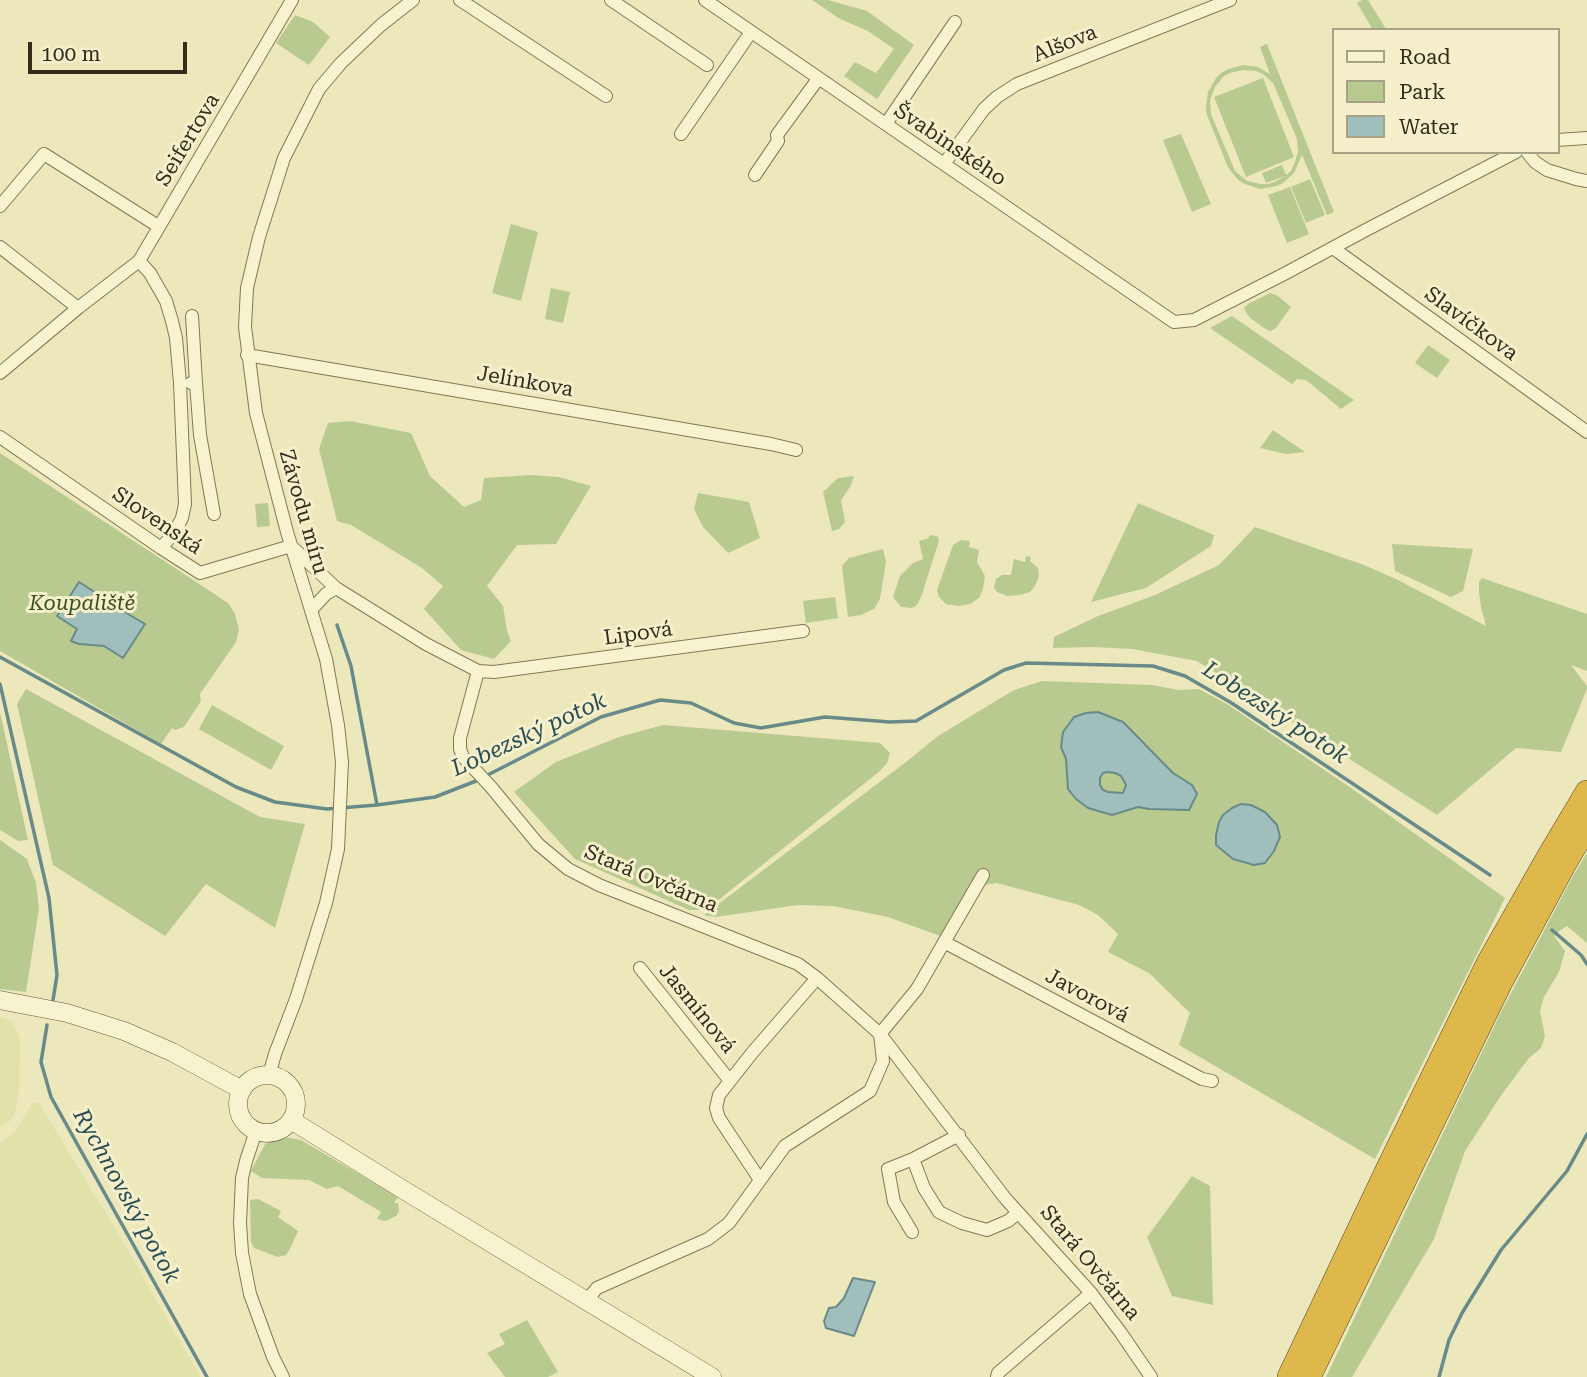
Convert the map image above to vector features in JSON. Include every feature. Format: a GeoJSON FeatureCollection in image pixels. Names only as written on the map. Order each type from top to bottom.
{"type":"FeatureCollection","features":[{"type":"Feature","properties":{"kind":"highway"},"geometry":{"type":"LineString","coordinates":[[1301,1373],[1388,1168],[1488,963],[1587,792]]}},
{"type":"Feature","properties":{"kind":"highway"},"geometry":{"type":"LineString","coordinates":[[1301,1373],[1501,982],[1564,864],[1587,827]]}},
{"type":"Feature","properties":{"kind":"main road"},"geometry":{"type":"LineString","coordinates":[[0,1000],[67,1013],[124,1031],[172,1052],[242,1090]]}},
{"type":"Feature","properties":{"kind":"main road"},"geometry":{"type":"LineString","coordinates":[[270,1075],[284,1081],[292,1090],[296,1105],[291,1120],[285,1126],[268,1133],[256,1131],[246,1124],[240,1114],[238,1101],[245,1085],[255,1078],[270,1075]]}},
{"type":"Feature","properties":{"kind":"main road"},"geometry":{"type":"LineString","coordinates":[[291,1120],[712,1377]]}},
{"type":"Feature","properties":{"kind":"street","name":"Seifertova"},"geometry":{"type":"LineString","coordinates":[[2,369],[139,261],[292,0]]}},
{"type":"Feature","properties":{"kind":"street","name":"Závodu míru"},"geometry":{"type":"LineString","coordinates":[[270,1075],[326,903],[338,849],[342,762],[335,703],[326,659],[291,545],[256,413],[247,355],[247,288],[259,237],[284,158],[319,89],[341,63],[413,0]]}},
{"type":"Feature","properties":{"kind":"street"},"geometry":{"type":"LineString","coordinates":[[460,0],[606,96]]}},
{"type":"Feature","properties":{"kind":"street"},"geometry":{"type":"LineString","coordinates":[[611,0],[707,65]]}},
{"type":"Feature","properties":{"kind":"street","name":"Švabinského"},"geometry":{"type":"LineString","coordinates":[[705,0],[1174,322],[1194,320],[1333,248]]}},
{"type":"Feature","properties":{"kind":"street","name":"Alšova"},"geometry":{"type":"LineString","coordinates":[[944,164],[984,109],[1017,84],[1230,0]]}},
{"type":"Feature","properties":{"kind":"street"},"geometry":{"type":"LineString","coordinates":[[886,124],[955,22]]}},
{"type":"Feature","properties":{"kind":"street"},"geometry":{"type":"LineString","coordinates":[[681,134],[751,32]]}},
{"type":"Feature","properties":{"kind":"street"},"geometry":{"type":"LineString","coordinates":[[755,175],[778,141],[777,135],[818,79]]}},
{"type":"Feature","properties":{"kind":"street"},"geometry":{"type":"LineString","coordinates":[[1559,140],[1587,138]]}},
{"type":"Feature","properties":{"kind":"street"},"geometry":{"type":"LineString","coordinates":[[0,206],[44,154],[158,226]]}},
{"type":"Feature","properties":{"kind":"street"},"geometry":{"type":"LineString","coordinates":[[1333,248],[1512,154]]}},
{"type":"Feature","properties":{"kind":"street"},"geometry":{"type":"LineString","coordinates":[[1529,154],[1547,170],[1587,181]]}},
{"type":"Feature","properties":{"kind":"street"},"geometry":{"type":"LineString","coordinates":[[0,247],[78,308]]}},
{"type":"Feature","properties":{"kind":"street","name":"Slavíčkova"},"geometry":{"type":"LineString","coordinates":[[1333,248],[1587,432]]}},
{"type":"Feature","properties":{"kind":"street"},"geometry":{"type":"LineString","coordinates":[[139,261],[150,273],[166,301],[176,338],[180,383],[185,503],[182,518],[161,548]]}},
{"type":"Feature","properties":{"kind":"street"},"geometry":{"type":"LineString","coordinates":[[192,316],[200,435],[214,514]]}},
{"type":"Feature","properties":{"kind":"street","name":"Jelínkova"},"geometry":{"type":"LineString","coordinates":[[247,355],[796,450]]}},
{"type":"Feature","properties":{"kind":"street"},"geometry":{"type":"LineString","coordinates":[[180,383],[196,383]]}},
{"type":"Feature","properties":{"kind":"street","name":"Slovenská"},"geometry":{"type":"LineString","coordinates":[[0,436],[200,573],[291,545]]}},
{"type":"Feature","properties":{"kind":"street"},"geometry":{"type":"LineString","coordinates":[[291,545],[336,588],[426,644],[478,671]]}},
{"type":"Feature","properties":{"kind":"street"},"geometry":{"type":"LineString","coordinates":[[312,609],[336,588]]}},
{"type":"Feature","properties":{"kind":"street","name":"Lipová"},"geometry":{"type":"LineString","coordinates":[[478,671],[494,672],[803,631]]}},
{"type":"Feature","properties":{"kind":"street","name":"Stará Ovčárna"},"geometry":{"type":"LineString","coordinates":[[478,671],[460,738],[460,749],[463,757],[538,844],[568,869],[599,885],[798,964],[817,978],[880,1034],[1005,1198],[1091,1293],[1151,1377]]}},
{"type":"Feature","properties":{"kind":"street"},"geometry":{"type":"LineString","coordinates":[[587,1300],[597,1288],[708,1239],[729,1223],[785,1146],[870,1091],[884,1061],[880,1034],[917,989],[983,876]]}},
{"type":"Feature","properties":{"kind":"street","name":"Javorová"},"geometry":{"type":"LineString","coordinates":[[944,942],[1202,1079],[1212,1081]]}},
{"type":"Feature","properties":{"kind":"street","name":"Jasmínová"},"geometry":{"type":"LineString","coordinates":[[640,968],[730,1081],[719,1095],[716,1108],[719,1118],[760,1180]]}},
{"type":"Feature","properties":{"kind":"street"},"geometry":{"type":"LineString","coordinates":[[730,1081],[817,978]]}},
{"type":"Feature","properties":{"kind":"street"},"geometry":{"type":"LineString","coordinates":[[256,1131],[242,1178],[242,1253],[250,1294],[283,1377]]}},
{"type":"Feature","properties":{"kind":"street"},"geometry":{"type":"LineString","coordinates":[[912,1233],[894,1202],[888,1168],[913,1159],[959,1135]]}},
{"type":"Feature","properties":{"kind":"street","name":"Stará Ovčárna"},"geometry":{"type":"LineString","coordinates":[[913,1159],[924,1188],[939,1212],[986,1230],[1008,1221],[1018,1213]]}},
{"type":"Feature","properties":{"kind":"street"},"geometry":{"type":"LineString","coordinates":[[997,1377],[998,1373],[1091,1293]]}},
{"type":"Feature","properties":{"kind":"green space"},"geometry":{"type":"Polygon","coordinates":[[[812,0],[828,0],[867,11],[914,45],[877,99],[844,76],[855,62],[876,73],[894,49],[868,31],[840,19],[812,0]]]}},
{"type":"Feature","properties":{"kind":"green space"},"geometry":{"type":"Polygon","coordinates":[[[1368,0],[1385,28],[1372,28],[1357,3],[1368,0]]]}},
{"type":"Feature","properties":{"kind":"green space"},"geometry":{"type":"Polygon","coordinates":[[[295,15],[313,22],[330,37],[309,65],[276,43],[295,15]]]}},
{"type":"Feature","properties":{"kind":"green space"},"geometry":{"type":"Polygon","coordinates":[[[1267,44],[1334,212],[1327,215],[1302,155],[1294,173],[1277,186],[1260,189],[1238,180],[1228,167],[1207,115],[1208,92],[1221,73],[1243,65],[1258,67],[1270,74],[1260,47],[1267,44]],[[1243,70],[1224,76],[1215,87],[1210,100],[1211,114],[1235,171],[1247,181],[1268,184],[1285,176],[1266,183],[1262,173],[1282,165],[1286,175],[1291,171],[1298,152],[1297,139],[1273,83],[1256,71],[1243,70]]]}},
{"type":"Feature","properties":{"kind":"green space"},"geometry":{"type":"Polygon","coordinates":[[[1263,78],[1294,157],[1246,177],[1214,97],[1263,78]]]}},
{"type":"Feature","properties":{"kind":"green space"},"geometry":{"type":"Polygon","coordinates":[[[1181,134],[1211,204],[1192,212],[1163,140],[1181,134]]]}},
{"type":"Feature","properties":{"kind":"green space"},"geometry":{"type":"Polygon","coordinates":[[[1310,179],[1325,215],[1306,223],[1291,187],[1310,179]]]}},
{"type":"Feature","properties":{"kind":"green space"},"geometry":{"type":"Polygon","coordinates":[[[1290,187],[1309,234],[1287,243],[1268,195],[1290,187]]]}},
{"type":"Feature","properties":{"kind":"green space"},"geometry":{"type":"Polygon","coordinates":[[[511,224],[538,232],[521,301],[492,293],[511,224]]]}},
{"type":"Feature","properties":{"kind":"green space"},"geometry":{"type":"Polygon","coordinates":[[[551,288],[570,292],[563,323],[545,319],[551,288]]]}},
{"type":"Feature","properties":{"kind":"green space"},"geometry":{"type":"Polygon","coordinates":[[[1270,293],[1291,307],[1271,331],[1250,318],[1244,308],[1270,293]]]}},
{"type":"Feature","properties":{"kind":"green space"},"geometry":{"type":"Polygon","coordinates":[[[1232,316],[1354,400],[1341,409],[1306,380],[1297,379],[1292,384],[1210,328],[1232,316]]]}},
{"type":"Feature","properties":{"kind":"green space"},"geometry":{"type":"Polygon","coordinates":[[[1428,345],[1450,360],[1437,378],[1415,363],[1428,345]]]}},
{"type":"Feature","properties":{"kind":"green space"},"geometry":{"type":"Polygon","coordinates":[[[350,421],[411,433],[430,476],[464,507],[481,500],[484,478],[531,475],[559,477],[591,486],[556,544],[517,545],[487,586],[503,606],[511,641],[494,659],[461,650],[424,609],[443,586],[422,568],[351,525],[337,521],[319,449],[328,423],[350,421]]]}},
{"type":"Feature","properties":{"kind":"green space"},"geometry":{"type":"Polygon","coordinates":[[[1273,430],[1305,452],[1286,454],[1260,448],[1273,430]]]}},
{"type":"Feature","properties":{"kind":"green space","name":"Koupaliště"},"geometry":{"type":"Polygon","coordinates":[[[0,453],[216,595],[229,604],[235,614],[239,630],[236,642],[200,694],[201,701],[184,727],[175,730],[172,728],[161,744],[0,651],[0,453]]]}},
{"type":"Feature","properties":{"kind":"green space"},"geometry":{"type":"Polygon","coordinates":[[[854,476],[841,500],[845,522],[839,529],[832,531],[823,492],[838,478],[854,476]]]}},
{"type":"Feature","properties":{"kind":"green space"},"geometry":{"type":"Polygon","coordinates":[[[698,493],[749,502],[760,538],[728,553],[703,527],[694,509],[698,493]]]}},
{"type":"Feature","properties":{"kind":"green space"},"geometry":{"type":"Polygon","coordinates":[[[268,503],[270,526],[257,527],[255,504],[268,503]]]}},
{"type":"Feature","properties":{"kind":"green space"},"geometry":{"type":"Polygon","coordinates":[[[1138,503],[1214,535],[1211,546],[1146,588],[1091,602],[1138,503]]]}},
{"type":"Feature","properties":{"kind":"green space"},"geometry":{"type":"Polygon","coordinates":[[[1255,527],[1364,565],[1486,626],[1479,593],[1479,582],[1482,578],[1587,614],[1587,671],[1571,665],[1587,689],[1561,752],[1516,748],[1437,815],[1197,661],[1132,649],[1053,648],[1054,637],[1219,565],[1255,527]]]}},
{"type":"Feature","properties":{"kind":"green space"},"geometry":{"type":"Polygon","coordinates":[[[933,535],[938,537],[939,541],[921,597],[912,608],[901,607],[893,597],[900,576],[913,563],[923,559],[919,541],[933,535]]]}},
{"type":"Feature","properties":{"kind":"green space"},"geometry":{"type":"Polygon","coordinates":[[[961,540],[970,541],[969,547],[979,550],[977,562],[985,576],[979,598],[970,604],[958,606],[946,604],[939,597],[937,590],[953,545],[961,540]]]}},
{"type":"Feature","properties":{"kind":"green space"},"geometry":{"type":"Polygon","coordinates":[[[1392,544],[1473,549],[1463,591],[1451,597],[1395,571],[1392,544]]]}},
{"type":"Feature","properties":{"kind":"green space"},"geometry":{"type":"Polygon","coordinates":[[[883,549],[886,562],[880,599],[874,609],[848,617],[842,566],[849,558],[883,549]]]}},
{"type":"Feature","properties":{"kind":"green space"},"geometry":{"type":"Polygon","coordinates":[[[1026,556],[1031,557],[1030,561],[1038,568],[1039,576],[1035,586],[1030,592],[1020,595],[1007,596],[997,592],[994,588],[996,579],[1002,575],[1011,575],[1014,559],[1025,562],[1026,556]]]}},
{"type":"Feature","properties":{"kind":"green space"},"geometry":{"type":"Polygon","coordinates":[[[835,597],[838,618],[806,623],[803,601],[835,597]]]}},
{"type":"Feature","properties":{"kind":"green space"},"geometry":{"type":"Polygon","coordinates":[[[1042,681],[1199,689],[1227,704],[1351,788],[1505,898],[1375,1159],[1179,1045],[1190,1013],[1149,973],[1108,952],[1118,934],[1098,915],[1079,905],[997,883],[984,885],[952,936],[940,936],[888,917],[833,906],[798,905],[716,917],[704,915],[938,736],[1014,690],[1042,681]]]}},
{"type":"Feature","properties":{"kind":"green space"},"geometry":{"type":"Polygon","coordinates":[[[26,689],[260,817],[305,824],[275,928],[206,884],[165,936],[53,865],[17,704],[26,689]]]}},
{"type":"Feature","properties":{"kind":"green space"},"geometry":{"type":"Polygon","coordinates":[[[212,705],[284,746],[271,770],[199,729],[212,705]]]}},
{"type":"Feature","properties":{"kind":"green space"},"geometry":{"type":"Polygon","coordinates":[[[0,712],[28,840],[18,841],[0,830],[0,712]]]}},
{"type":"Feature","properties":{"kind":"green space"},"geometry":{"type":"Polygon","coordinates":[[[663,725],[880,743],[890,753],[887,763],[880,771],[706,910],[689,910],[575,859],[514,792],[556,762],[619,737],[663,725]]]}},
{"type":"Feature","properties":{"kind":"green space"},"geometry":{"type":"Polygon","coordinates":[[[0,840],[27,859],[36,883],[39,908],[26,992],[0,989],[0,840]]]}},
{"type":"Feature","properties":{"kind":"green space"},"geometry":{"type":"Polygon","coordinates":[[[1587,853],[1587,943],[1567,926],[1554,936],[1565,951],[1559,972],[1544,997],[1540,1011],[1545,1036],[1541,1048],[1529,1058],[1502,1094],[1465,1151],[1434,1239],[1352,1377],[1326,1377],[1502,1010],[1587,853]]]}},
{"type":"Feature","properties":{"kind":"green space"},"geometry":{"type":"Polygon","coordinates":[[[0,1017],[12,1021],[20,1038],[19,1092],[15,1113],[9,1122],[0,1127],[0,1017]]]}},
{"type":"Feature","properties":{"kind":"green space"},"geometry":{"type":"Polygon","coordinates":[[[38,1102],[120,1236],[200,1377],[0,1377],[0,1144],[16,1130],[32,1103],[38,1102]]]}},
{"type":"Feature","properties":{"kind":"green space"},"geometry":{"type":"Polygon","coordinates":[[[279,1136],[301,1140],[398,1197],[394,1203],[398,1203],[399,1212],[385,1221],[377,1219],[381,1212],[338,1186],[327,1189],[309,1180],[262,1178],[251,1171],[265,1144],[279,1136]]]}},
{"type":"Feature","properties":{"kind":"green space"},"geometry":{"type":"Polygon","coordinates":[[[1192,1176],[1210,1186],[1213,1305],[1172,1296],[1147,1237],[1192,1176]]]}},
{"type":"Feature","properties":{"kind":"green space"},"geometry":{"type":"Polygon","coordinates":[[[258,1199],[281,1211],[278,1217],[298,1231],[286,1255],[278,1257],[254,1248],[251,1242],[250,1200],[258,1199]]]}},
{"type":"Feature","properties":{"kind":"green space"},"geometry":{"type":"Polygon","coordinates":[[[527,1320],[558,1372],[548,1377],[505,1377],[487,1353],[505,1344],[499,1334],[527,1320]]]}},
{"type":"Feature","properties":{"kind":"water"},"geometry":{"type":"Polygon","coordinates":[[[79,582],[104,598],[105,609],[123,611],[145,624],[123,658],[104,646],[71,641],[77,629],[57,616],[79,582]]]}},
{"type":"Feature","properties":{"kind":"water"},"geometry":{"type":"Polygon","coordinates":[[[1098,712],[1123,722],[1173,773],[1192,785],[1197,794],[1189,810],[1138,807],[1112,815],[1088,808],[1076,799],[1068,789],[1066,759],[1061,747],[1063,732],[1074,717],[1098,712]],[[1103,773],[1100,785],[1108,792],[1123,793],[1126,785],[1121,776],[1103,773]]]}},
{"type":"Feature","properties":{"kind":"water"},"geometry":{"type":"Polygon","coordinates":[[[1241,804],[1251,805],[1265,812],[1277,825],[1280,837],[1265,863],[1254,865],[1233,859],[1216,845],[1219,822],[1223,815],[1241,804]]]}},
{"type":"Feature","properties":{"kind":"water"},"geometry":{"type":"Polygon","coordinates":[[[853,1278],[875,1282],[854,1336],[826,1328],[824,1321],[829,1308],[836,1307],[844,1298],[853,1278]]]}},
{"type":"Feature","properties":{"kind":"waterway"},"geometry":{"type":"LineString","coordinates":[[337,625],[351,666],[377,805]]}},
{"type":"Feature","properties":{"kind":"waterway","name":"Lobezský potok"},"geometry":{"type":"LineString","coordinates":[[0,657],[236,787],[275,802],[327,809],[435,797],[476,781],[601,717],[660,700],[691,703],[734,723],[761,728],[825,717],[890,722],[916,721],[1004,670],[1026,663],[1153,666],[1185,676],[1230,702],[1490,875]]}},
{"type":"Feature","properties":{"kind":"waterway","name":"Rychnovský potok"},"geometry":{"type":"LineString","coordinates":[[0,684],[49,898],[57,975],[53,1000]]}},
{"type":"Feature","properties":{"kind":"waterway","name":"Lobezský potok"},"geometry":{"type":"LineString","coordinates":[[1552,930],[1581,955],[1587,964]]}},
{"type":"Feature","properties":{"kind":"waterway","name":"Rychnovský potok"},"geometry":{"type":"LineString","coordinates":[[47,1025],[41,1062],[51,1097],[207,1377]]}},
{"type":"Feature","properties":{"kind":"waterway","name":"Lobezský potok"},"geometry":{"type":"LineString","coordinates":[[1439,1377],[1449,1340],[1462,1313],[1501,1250],[1567,1171],[1587,1134]]}}]}
